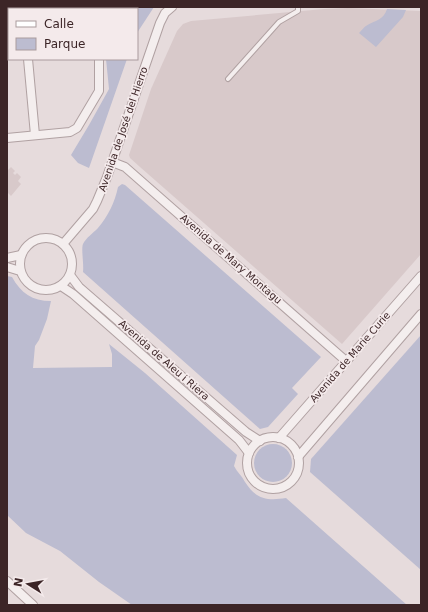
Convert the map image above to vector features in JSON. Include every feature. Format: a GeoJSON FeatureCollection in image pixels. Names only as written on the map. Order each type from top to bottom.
{"type":"FeatureCollection","features":[{"type":"Feature","properties":{"kind":"street","name":"Avenida de José del Hierro"},"geometry":{"type":"LineString","coordinates":[[63,244],[86,219],[97,202],[160,23],[165,13],[172,7]]}},
{"type":"Feature","properties":{"kind":"street"},"geometry":{"type":"LineString","coordinates":[[28,60],[35,135]]}},
{"type":"Feature","properties":{"kind":"street"},"geometry":{"type":"LineString","coordinates":[[7,138],[74,131],[99,91],[99,60]]}},
{"type":"Feature","properties":{"kind":"street","name":"Avenida de Mary Montagu"},"geometry":{"type":"LineString","coordinates":[[112,162],[125,167],[346,361]]}},
{"type":"Feature","properties":{"kind":"street"},"geometry":{"type":"LineString","coordinates":[[39,238],[54,239],[63,244],[67,248],[72,258],[72,264],[70,275],[61,286],[52,290],[37,289],[27,282],[20,271],[20,263],[21,255],[30,243],[39,238]]}},
{"type":"Feature","properties":{"kind":"street"},"geometry":{"type":"LineString","coordinates":[[7,258],[21,255]]}},
{"type":"Feature","properties":{"kind":"street"},"geometry":{"type":"LineString","coordinates":[[7,267],[20,271]]}},
{"type":"Feature","properties":{"kind":"street","name":"Avenida de Aleu i Riera"},"geometry":{"type":"LineString","coordinates":[[70,275],[79,287],[246,432],[260,441]]}},
{"type":"Feature","properties":{"kind":"street","name":"Avenida de Marie Curie"},"geometry":{"type":"LineString","coordinates":[[279,438],[421,276]]}},
{"type":"Feature","properties":{"kind":"street","name":"Avenida de Aleu i Riera"},"geometry":{"type":"LineString","coordinates":[[61,286],[73,294],[239,440],[249,453]]}},
{"type":"Feature","properties":{"kind":"street"},"geometry":{"type":"LineString","coordinates":[[298,457],[308,443],[421,314]]}},
{"type":"Feature","properties":{"kind":"street"},"geometry":{"type":"LineString","coordinates":[[266,438],[279,438],[291,444],[298,457],[299,465],[297,473],[293,480],[280,488],[266,488],[254,481],[247,468],[249,453],[255,444],[266,438]]}},
{"type":"Feature","properties":{"kind":"street"},"geometry":{"type":"LineString","coordinates":[[7,581],[33,605]]}},
{"type":"Feature","properties":{"kind":"lane"},"geometry":{"type":"LineString","coordinates":[[228,79],[280,22],[298,11],[298,7]]}},
{"type":"Feature","properties":{"kind":"shaded area"},"geometry":{"type":"Polygon","coordinates":[[[348,8],[421,11],[421,254],[342,344],[140,167],[130,158],[129,155],[151,89],[177,31],[183,24],[191,21],[348,8]]]}},
{"type":"Feature","properties":{"kind":"shaded area"},"geometry":{"type":"Polygon","coordinates":[[[11,167],[15,171],[13,173],[15,175],[17,173],[21,177],[18,181],[21,184],[11,196],[7,192],[7,171],[11,167]]]}},
{"type":"Feature","properties":{"kind":"green space"},"geometry":{"type":"Polygon","coordinates":[[[154,7],[138,31],[138,8],[134,8],[154,7]]]}},
{"type":"Feature","properties":{"kind":"green space"},"geometry":{"type":"Polygon","coordinates":[[[387,9],[406,10],[403,17],[376,47],[359,33],[365,27],[381,18],[387,9]]]}},
{"type":"Feature","properties":{"kind":"green space"},"geometry":{"type":"Polygon","coordinates":[[[106,60],[127,60],[89,168],[78,163],[71,155],[109,89],[106,60]]]}},
{"type":"Feature","properties":{"kind":"green space"},"geometry":{"type":"Polygon","coordinates":[[[122,184],[125,185],[321,357],[292,388],[298,394],[268,427],[260,429],[83,272],[83,244],[105,219],[111,209],[118,187],[122,184]]]}},
{"type":"Feature","properties":{"kind":"green space"},"geometry":{"type":"Polygon","coordinates":[[[7,276],[12,277],[23,292],[33,298],[51,301],[47,319],[39,340],[35,346],[33,368],[112,367],[112,354],[109,344],[145,373],[237,455],[234,466],[253,492],[262,498],[286,498],[407,605],[132,605],[99,582],[60,551],[26,533],[7,515],[7,276]]]}},
{"type":"Feature","properties":{"kind":"green space"},"geometry":{"type":"Polygon","coordinates":[[[421,335],[421,570],[310,472],[311,459],[421,335]]]}},
{"type":"Feature","properties":{"kind":"green space"},"geometry":{"type":"Polygon","coordinates":[[[269,444],[277,444],[284,447],[289,452],[292,463],[289,474],[284,479],[277,482],[269,482],[262,479],[257,474],[254,467],[254,459],[257,452],[262,447],[269,444]]]}}]}
